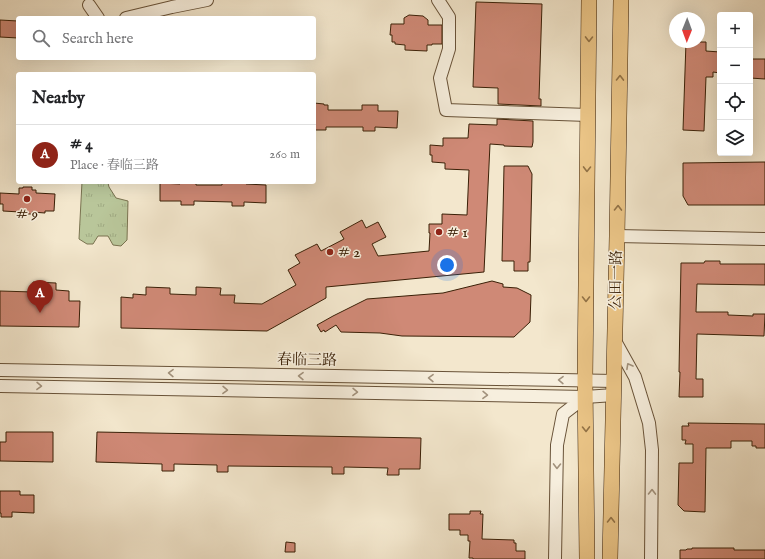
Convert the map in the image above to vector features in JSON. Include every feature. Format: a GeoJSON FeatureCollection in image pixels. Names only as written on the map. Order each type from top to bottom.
{"type":"FeatureCollection","features":[{"type":"Feature","properties":{"kind":"main road","name":"公田一路"},"geometry":{"type":"LineString","coordinates":[[587,559],[585,380],[589,0]]}},
{"type":"Feature","properties":{"kind":"main road","name":"公田一路"},"geometry":{"type":"LineString","coordinates":[[610,559],[621,0]]}},
{"type":"Feature","properties":{"kind":"street"},"geometry":{"type":"LineString","coordinates":[[134,16],[207,0]]}},
{"type":"Feature","properties":{"kind":"street"},"geometry":{"type":"LineString","coordinates":[[438,0],[449,17],[449,49],[440,78],[446,110],[588,115]]}},
{"type":"Feature","properties":{"kind":"street"},"geometry":{"type":"LineString","coordinates":[[89,5],[97,16]]}},
{"type":"Feature","properties":{"kind":"street"},"geometry":{"type":"LineString","coordinates":[[617,236],[765,239]]}},
{"type":"Feature","properties":{"kind":"street"},"geometry":{"type":"LineString","coordinates":[[615,341],[635,378],[649,423],[652,450],[651,559]]}},
{"type":"Feature","properties":{"kind":"street","name":"春临三路"},"geometry":{"type":"LineString","coordinates":[[0,370],[585,380],[614,388]]}},
{"type":"Feature","properties":{"kind":"street","name":"春临三路"},"geometry":{"type":"LineString","coordinates":[[0,386],[585,397],[614,388]]}},
{"type":"Feature","properties":{"kind":"street"},"geometry":{"type":"LineString","coordinates":[[555,559],[557,445],[563,414],[585,397]]}},
{"type":"Feature","properties":{"kind":"green space"},"geometry":{"type":"Polygon","coordinates":[[[82,184],[108,184],[116,198],[128,201],[127,240],[121,246],[113,245],[108,236],[98,236],[93,244],[87,244],[79,239],[82,184]]]}},
{"type":"Feature","properties":{"kind":"building"},"geometry":{"type":"Polygon","coordinates":[[[476,2],[542,4],[539,99],[541,99],[541,106],[498,104],[498,88],[473,87],[476,2]]]}},
{"type":"Feature","properties":{"kind":"building"},"geometry":{"type":"Polygon","coordinates":[[[409,15],[423,16],[428,20],[428,25],[442,25],[442,44],[427,45],[427,51],[405,50],[405,45],[395,44],[395,42],[392,42],[392,35],[390,35],[391,24],[404,24],[404,18],[409,15]]]}},
{"type":"Feature","properties":{"kind":"building"},"geometry":{"type":"Polygon","coordinates":[[[0,20],[16,21],[16,38],[0,37],[0,20]]]}},
{"type":"Feature","properties":{"kind":"building"},"geometry":{"type":"Polygon","coordinates":[[[706,42],[706,51],[717,52],[717,73],[713,72],[713,77],[706,77],[704,131],[683,130],[686,48],[705,48],[706,42]]]}},
{"type":"Feature","properties":{"kind":"building"},"geometry":{"type":"Polygon","coordinates":[[[753,59],[765,59],[765,79],[753,78],[753,59]]]}},
{"type":"Feature","properties":{"kind":"building"},"geometry":{"type":"Polygon","coordinates":[[[316,103],[328,105],[328,110],[362,110],[362,105],[378,105],[378,111],[398,111],[397,128],[375,127],[375,131],[363,131],[363,127],[326,127],[326,130],[316,130],[316,103]]]}},
{"type":"Feature","properties":{"kind":"building"},"geometry":{"type":"Polygon","coordinates":[[[497,119],[533,121],[533,142],[532,147],[490,144],[484,272],[326,287],[326,298],[267,331],[121,328],[121,297],[133,298],[133,294],[146,295],[146,287],[170,288],[170,294],[196,295],[196,287],[221,288],[220,295],[235,295],[234,303],[262,304],[296,285],[288,270],[300,263],[295,255],[317,244],[321,251],[344,239],[340,232],[362,220],[366,228],[378,222],[386,237],[372,244],[378,256],[429,251],[429,224],[442,224],[442,214],[467,215],[469,170],[445,169],[445,163],[432,162],[430,145],[443,146],[443,138],[468,138],[469,124],[497,125],[497,119]]]}},
{"type":"Feature","properties":{"kind":"building"},"geometry":{"type":"Polygon","coordinates":[[[765,162],[765,205],[688,205],[683,196],[683,163],[765,162]]]}},
{"type":"Feature","properties":{"kind":"building"},"geometry":{"type":"Polygon","coordinates":[[[504,166],[528,166],[532,174],[530,262],[528,262],[528,271],[514,271],[514,261],[502,261],[504,166]]]}},
{"type":"Feature","properties":{"kind":"building"},"geometry":{"type":"Polygon","coordinates":[[[160,184],[266,185],[266,203],[244,202],[244,206],[232,206],[232,202],[194,201],[194,205],[181,205],[181,201],[160,201],[160,184]]]}},
{"type":"Feature","properties":{"kind":"building","name":"# 9"},"geometry":{"type":"Polygon","coordinates":[[[32,187],[32,190],[36,190],[36,193],[55,194],[54,211],[45,211],[45,213],[32,212],[32,214],[20,214],[20,212],[3,211],[3,204],[0,204],[0,193],[19,194],[19,188],[32,187]]]}},
{"type":"Feature","properties":{"kind":"building"},"geometry":{"type":"Polygon","coordinates":[[[705,261],[720,261],[720,264],[765,264],[765,285],[697,284],[696,312],[728,312],[728,315],[753,316],[753,314],[765,314],[764,336],[697,334],[696,379],[703,379],[703,397],[679,397],[681,263],[704,263],[705,261]]]}},
{"type":"Feature","properties":{"kind":"building"},"geometry":{"type":"Polygon","coordinates":[[[492,281],[503,284],[503,287],[517,288],[531,295],[530,322],[514,337],[402,336],[380,333],[341,332],[336,325],[325,332],[324,330],[321,332],[317,325],[367,299],[443,293],[492,281]]]}},
{"type":"Feature","properties":{"kind":"building"},"geometry":{"type":"Polygon","coordinates":[[[33,282],[56,283],[56,290],[69,291],[69,301],[80,301],[79,327],[0,326],[0,291],[33,292],[33,282]]]}},
{"type":"Feature","properties":{"kind":"building"},"geometry":{"type":"Polygon","coordinates":[[[688,423],[765,424],[765,448],[756,448],[756,446],[752,446],[752,441],[731,441],[731,448],[706,448],[705,512],[684,511],[678,505],[679,463],[693,463],[693,444],[685,444],[686,440],[682,440],[682,426],[689,426],[688,423]]]}},
{"type":"Feature","properties":{"kind":"building"},"geometry":{"type":"Polygon","coordinates":[[[6,432],[53,432],[53,462],[0,461],[0,442],[6,442],[6,432]]]}},
{"type":"Feature","properties":{"kind":"building"},"geometry":{"type":"Polygon","coordinates":[[[97,432],[421,438],[420,469],[399,469],[399,475],[387,475],[388,468],[344,467],[344,474],[332,474],[332,467],[228,466],[228,472],[217,472],[217,465],[174,464],[174,471],[162,471],[162,464],[96,462],[97,432]]]}},
{"type":"Feature","properties":{"kind":"building"},"geometry":{"type":"Polygon","coordinates":[[[0,491],[20,491],[20,495],[34,495],[34,513],[12,512],[12,517],[1,517],[0,491]]]}},
{"type":"Feature","properties":{"kind":"building"},"geometry":{"type":"Polygon","coordinates":[[[470,511],[481,511],[480,514],[483,514],[482,539],[514,540],[514,543],[516,543],[516,551],[525,551],[525,559],[469,558],[470,541],[468,541],[468,535],[460,535],[460,530],[449,530],[449,514],[470,514],[470,511]]]}},
{"type":"Feature","properties":{"kind":"building"},"geometry":{"type":"Polygon","coordinates":[[[286,542],[295,543],[295,552],[285,552],[286,542]]]}},
{"type":"Feature","properties":{"kind":"building"},"geometry":{"type":"Polygon","coordinates":[[[692,548],[765,550],[765,559],[680,559],[680,550],[692,548]]]}},
{"type":"Feature","properties":{"kind":"place","name":"# 9"},"geometry":{"type":"Point","coordinates":[27,199]}},
{"type":"Feature","properties":{"kind":"place","name":"# 1"},"geometry":{"type":"Point","coordinates":[439,232]}},
{"type":"Feature","properties":{"kind":"place","name":"# 2"},"geometry":{"type":"Point","coordinates":[330,252]}},
{"type":"Feature","properties":{"kind":"place","name":"# 4"},"geometry":{"type":"Point","coordinates":[40,313]}}]}
